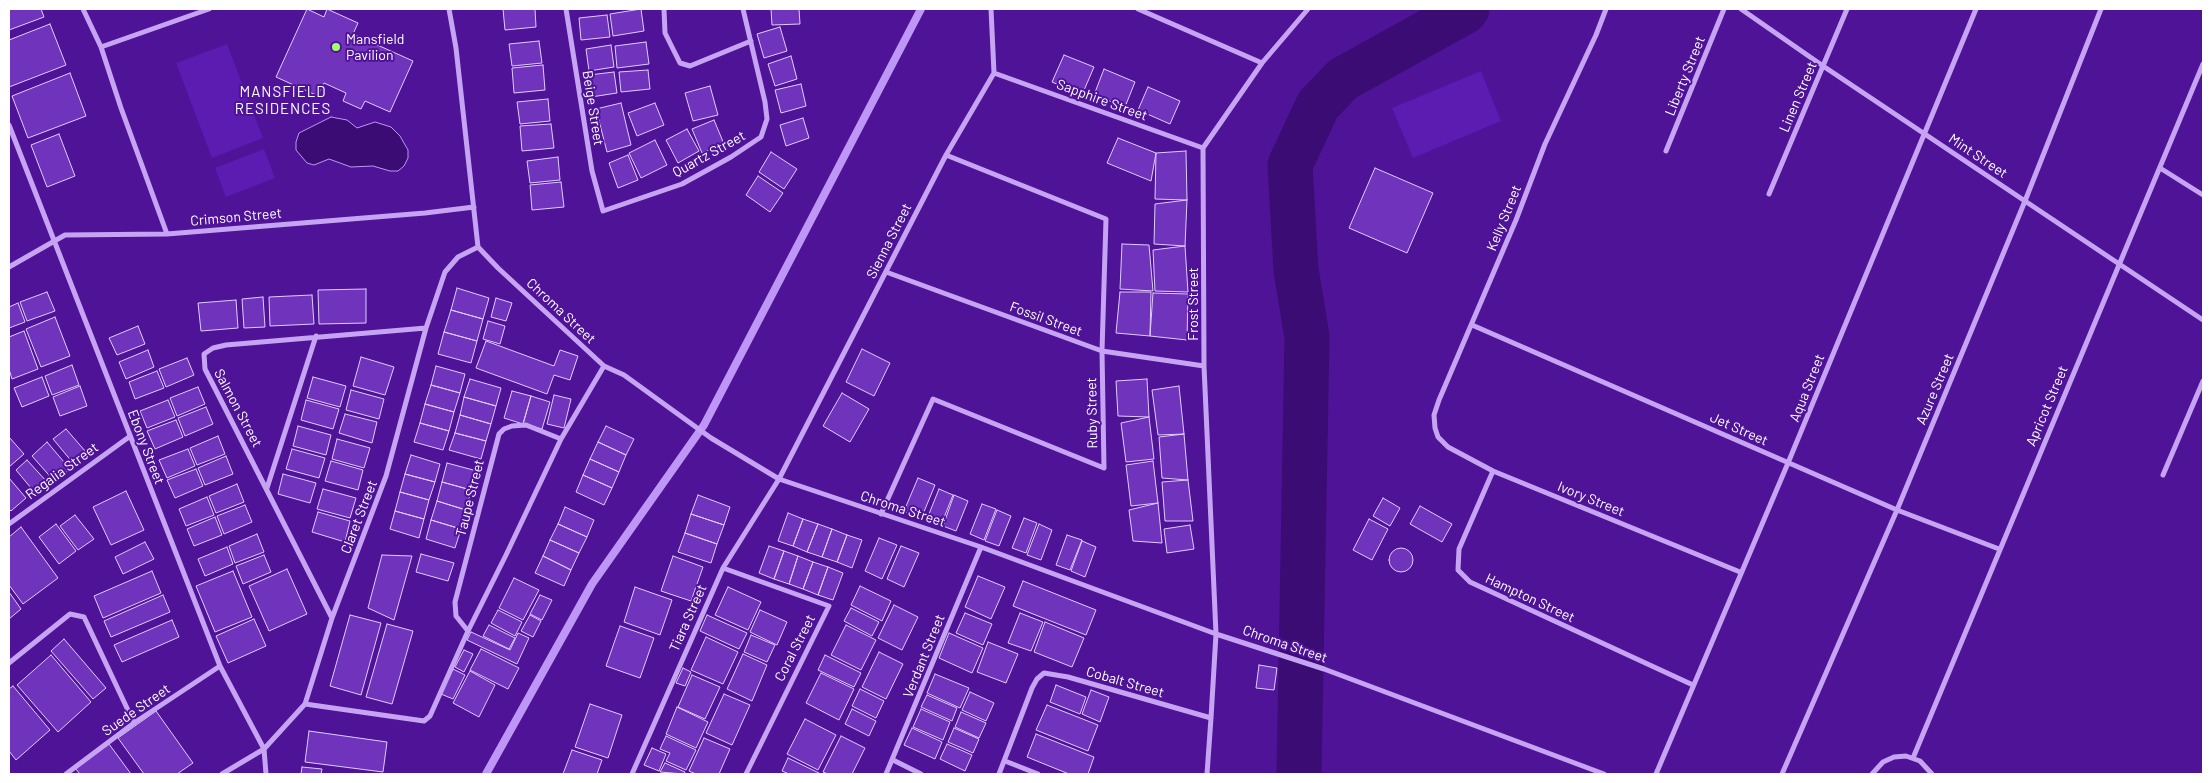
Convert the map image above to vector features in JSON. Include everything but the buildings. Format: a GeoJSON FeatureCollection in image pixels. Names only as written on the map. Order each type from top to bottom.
{"type":"FeatureCollection","features":[{"type":"Feature","properties":{"kind":"street"},"geometry":{"type":"LineString","coordinates":[[83,9],[101,47],[167,234]]}},
{"type":"Feature","properties":{"kind":"street"},"geometry":{"type":"LineString","coordinates":[[101,47],[209,9]]}},
{"type":"Feature","properties":{"kind":"street"},"geometry":{"type":"LineString","coordinates":[[449,9],[456,48],[478,247]]}},
{"type":"Feature","properties":{"kind":"street","name":"Beige Street"},"geometry":{"type":"LineString","coordinates":[[566,9],[592,172],[603,211]]}},
{"type":"Feature","properties":{"kind":"street"},"geometry":{"type":"LineString","coordinates":[[664,9],[665,33],[680,63],[690,66],[751,41]]}},
{"type":"Feature","properties":{"kind":"street","name":"Quartz Street"},"geometry":{"type":"LineString","coordinates":[[603,211],[682,184],[731,157],[761,137],[767,119],[766,110],[743,9]]}},
{"type":"Feature","properties":{"kind":"street"},"geometry":{"type":"LineString","coordinates":[[991,9],[994,72]]}},
{"type":"Feature","properties":{"kind":"street"},"geometry":{"type":"LineString","coordinates":[[1138,9],[1262,63]]}},
{"type":"Feature","properties":{"kind":"street"},"geometry":{"type":"LineString","coordinates":[[1203,148],[1262,63],[1308,9]]}},
{"type":"Feature","properties":{"kind":"street","name":"Kelly Street"},"geometry":{"type":"LineString","coordinates":[[1438,437],[1434,415],[1516,220],[1545,144],[1593,42],[1606,9]]}},
{"type":"Feature","properties":{"kind":"street","name":"Liberty Street"},"geometry":{"type":"LineString","coordinates":[[1666,151],[1724,9]]}},
{"type":"Feature","properties":{"kind":"street","name":"Mint Street"},"geometry":{"type":"LineString","coordinates":[[1741,9],[2203,320]]}},
{"type":"Feature","properties":{"kind":"street","name":"Linen Street"},"geometry":{"type":"LineString","coordinates":[[1769,194],[1847,9]]}},
{"type":"Feature","properties":{"kind":"street","name":"Aqua Street"},"geometry":{"type":"LineString","coordinates":[[1656,774],[1740,572],[1788,463],[1976,9]]}},
{"type":"Feature","properties":{"kind":"street","name":"Azure Street"},"geometry":{"type":"LineString","coordinates":[[1782,774],[1897,510],[2026,201],[2101,9]]}},
{"type":"Feature","properties":{"kind":"street","name":"Apricot Street"},"geometry":{"type":"LineString","coordinates":[[1913,758],[2203,64]]}},
{"type":"Feature","properties":{"kind":"street","name":"Sapphire Street"},"geometry":{"type":"LineString","coordinates":[[994,72],[1203,148]]}},
{"type":"Feature","properties":{"kind":"street","name":"Sienna Street"},"geometry":{"type":"LineString","coordinates":[[779,478],[946,154],[994,72]]}},
{"type":"Feature","properties":{"kind":"street","name":"Ebony Street"},"geometry":{"type":"LineString","coordinates":[[9,125],[55,239],[129,437],[220,666],[264,749],[266,774]]}},
{"type":"Feature","properties":{"kind":"street","name":"Frost Street"},"geometry":{"type":"LineString","coordinates":[[1203,148],[1204,366],[1216,634]]}},
{"type":"Feature","properties":{"kind":"street","name":"Ruby Street"},"geometry":{"type":"LineString","coordinates":[[881,514],[933,399],[1104,468],[1102,351],[1106,220],[946,154]]}},
{"type":"Feature","properties":{"kind":"street"},"geometry":{"type":"LineString","coordinates":[[2160,168],[2203,195]]}},
{"type":"Feature","properties":{"kind":"street","name":"Crimson Street"},"geometry":{"type":"LineString","coordinates":[[9,267],[65,235],[167,234],[426,213],[474,207]]}},
{"type":"Feature","properties":{"kind":"street","name":"Claret Street"},"geometry":{"type":"LineString","coordinates":[[222,774],[264,749],[305,704],[332,618],[386,476],[426,328],[445,272],[458,257],[478,247]]}},
{"type":"Feature","properties":{"kind":"street","name":"Chroma Street"},"geometry":{"type":"LineString","coordinates":[[478,247],[498,268],[604,366],[624,375],[711,438],[779,478],[981,547],[1216,634],[1324,669],[1604,774]]}},
{"type":"Feature","properties":{"kind":"street","name":"Fossil Street"},"geometry":{"type":"LineString","coordinates":[[886,272],[1102,351],[1204,366]]}},
{"type":"Feature","properties":{"kind":"street","name":"Jet Street"},"geometry":{"type":"LineString","coordinates":[[1472,325],[1897,510],[1999,549]]}},
{"type":"Feature","properties":{"kind":"street","name":"Salmon Street"},"geometry":{"type":"LineString","coordinates":[[332,618],[205,369],[204,354],[213,348],[226,345],[426,328]]}},
{"type":"Feature","properties":{"kind":"street"},"geometry":{"type":"LineString","coordinates":[[267,488],[316,336]]}},
{"type":"Feature","properties":{"kind":"street"},"geometry":{"type":"LineString","coordinates":[[305,704],[424,721],[430,716],[468,631],[561,438],[604,366]]}},
{"type":"Feature","properties":{"kind":"street"},"geometry":{"type":"LineString","coordinates":[[2163,476],[2203,380]]}},
{"type":"Feature","properties":{"kind":"street","name":"Taupe Street"},"geometry":{"type":"LineString","coordinates":[[468,631],[456,616],[456,602],[499,434],[504,429],[512,426],[526,425],[561,438]]}},
{"type":"Feature","properties":{"kind":"street","name":"Regalia Street"},"geometry":{"type":"LineString","coordinates":[[9,524],[129,437]]}},
{"type":"Feature","properties":{"kind":"street","name":"Ivory Street"},"geometry":{"type":"LineString","coordinates":[[1438,437],[1455,451],[1493,471],[1740,572]]}},
{"type":"Feature","properties":{"kind":"street","name":"Hampton Street"},"geometry":{"type":"LineString","coordinates":[[1493,471],[1459,549],[1458,570],[1470,582],[1693,685]]}},
{"type":"Feature","properties":{"kind":"street","name":"Tiara Street"},"geometry":{"type":"LineString","coordinates":[[632,774],[723,568],[779,478]]}},
{"type":"Feature","properties":{"kind":"street","name":"Verdant Street"},"geometry":{"type":"LineString","coordinates":[[886,774],[981,547]]}},
{"type":"Feature","properties":{"kind":"street","name":"Coral Street"},"geometry":{"type":"LineString","coordinates":[[723,568],[829,606],[746,774]]}},
{"type":"Feature","properties":{"kind":"street"},"geometry":{"type":"LineString","coordinates":[[9,663],[70,614],[84,617],[134,724]]}},
{"type":"Feature","properties":{"kind":"street"},"geometry":{"type":"LineString","coordinates":[[1207,774],[1216,634]]}},
{"type":"Feature","properties":{"kind":"street","name":"Suede Street"},"geometry":{"type":"LineString","coordinates":[[66,774],[134,724],[220,666]]}},
{"type":"Feature","properties":{"kind":"street","name":"Cobalt Street"},"geometry":{"type":"LineString","coordinates":[[999,774],[1032,688],[1037,679],[1044,673],[1068,677],[1211,718]]}},
{"type":"Feature","properties":{"kind":"street"},"geometry":{"type":"LineString","coordinates":[[1872,774],[1883,762],[1906,756],[1927,767],[1932,774]]}},
{"type":"Feature","properties":{"kind":"street"},"geometry":{"type":"LineString","coordinates":[[893,760],[921,774]]}},
{"type":"Feature","properties":{"kind":"street"},"geometry":{"type":"LineString","coordinates":[[1005,761],[1038,774]]}},
{"type":"Feature","properties":{"kind":"shaded area"},"geometry":{"type":"Polygon","coordinates":[[[227,44],[263,138],[212,158],[176,63],[227,44]]]}},
{"type":"Feature","properties":{"kind":"shaded area"},"geometry":{"type":"Polygon","coordinates":[[[1481,71],[1501,121],[1413,158],[1392,108],[1481,71]]]}},
{"type":"Feature","properties":{"kind":"shaded area"},"geometry":{"type":"Polygon","coordinates":[[[331,117],[347,120],[357,128],[375,122],[391,127],[400,136],[408,150],[408,158],[404,166],[398,171],[390,171],[373,166],[351,167],[329,159],[314,165],[307,163],[296,150],[299,133],[331,117]]]}},
{"type":"Feature","properties":{"kind":"shaded area"},"geometry":{"type":"Polygon","coordinates":[[[264,149],[275,178],[226,197],[215,168],[264,149]]]}},
{"type":"Feature","properties":{"kind":"waterway"},"geometry":{"type":"LineString","coordinates":[[486,774],[592,584],[704,425],[921,9]]}},
{"type":"Feature","properties":{"kind":"waterway"},"geometry":{"type":"LineString","coordinates":[[1299,774],[1307,337],[1296,270],[1290,165],[1318,105],[1343,79],[1467,9]]}},
{"type":"Feature","properties":{"kind":"place","name":"Mansfield Pavilion"},"geometry":{"type":"Point","coordinates":[336,47]}},
{"type":"Feature","properties":{"kind":"district","name":"MANSFIELD RESIDENCES"},"geometry":{"type":"Point","coordinates":[283,100]}}]}
